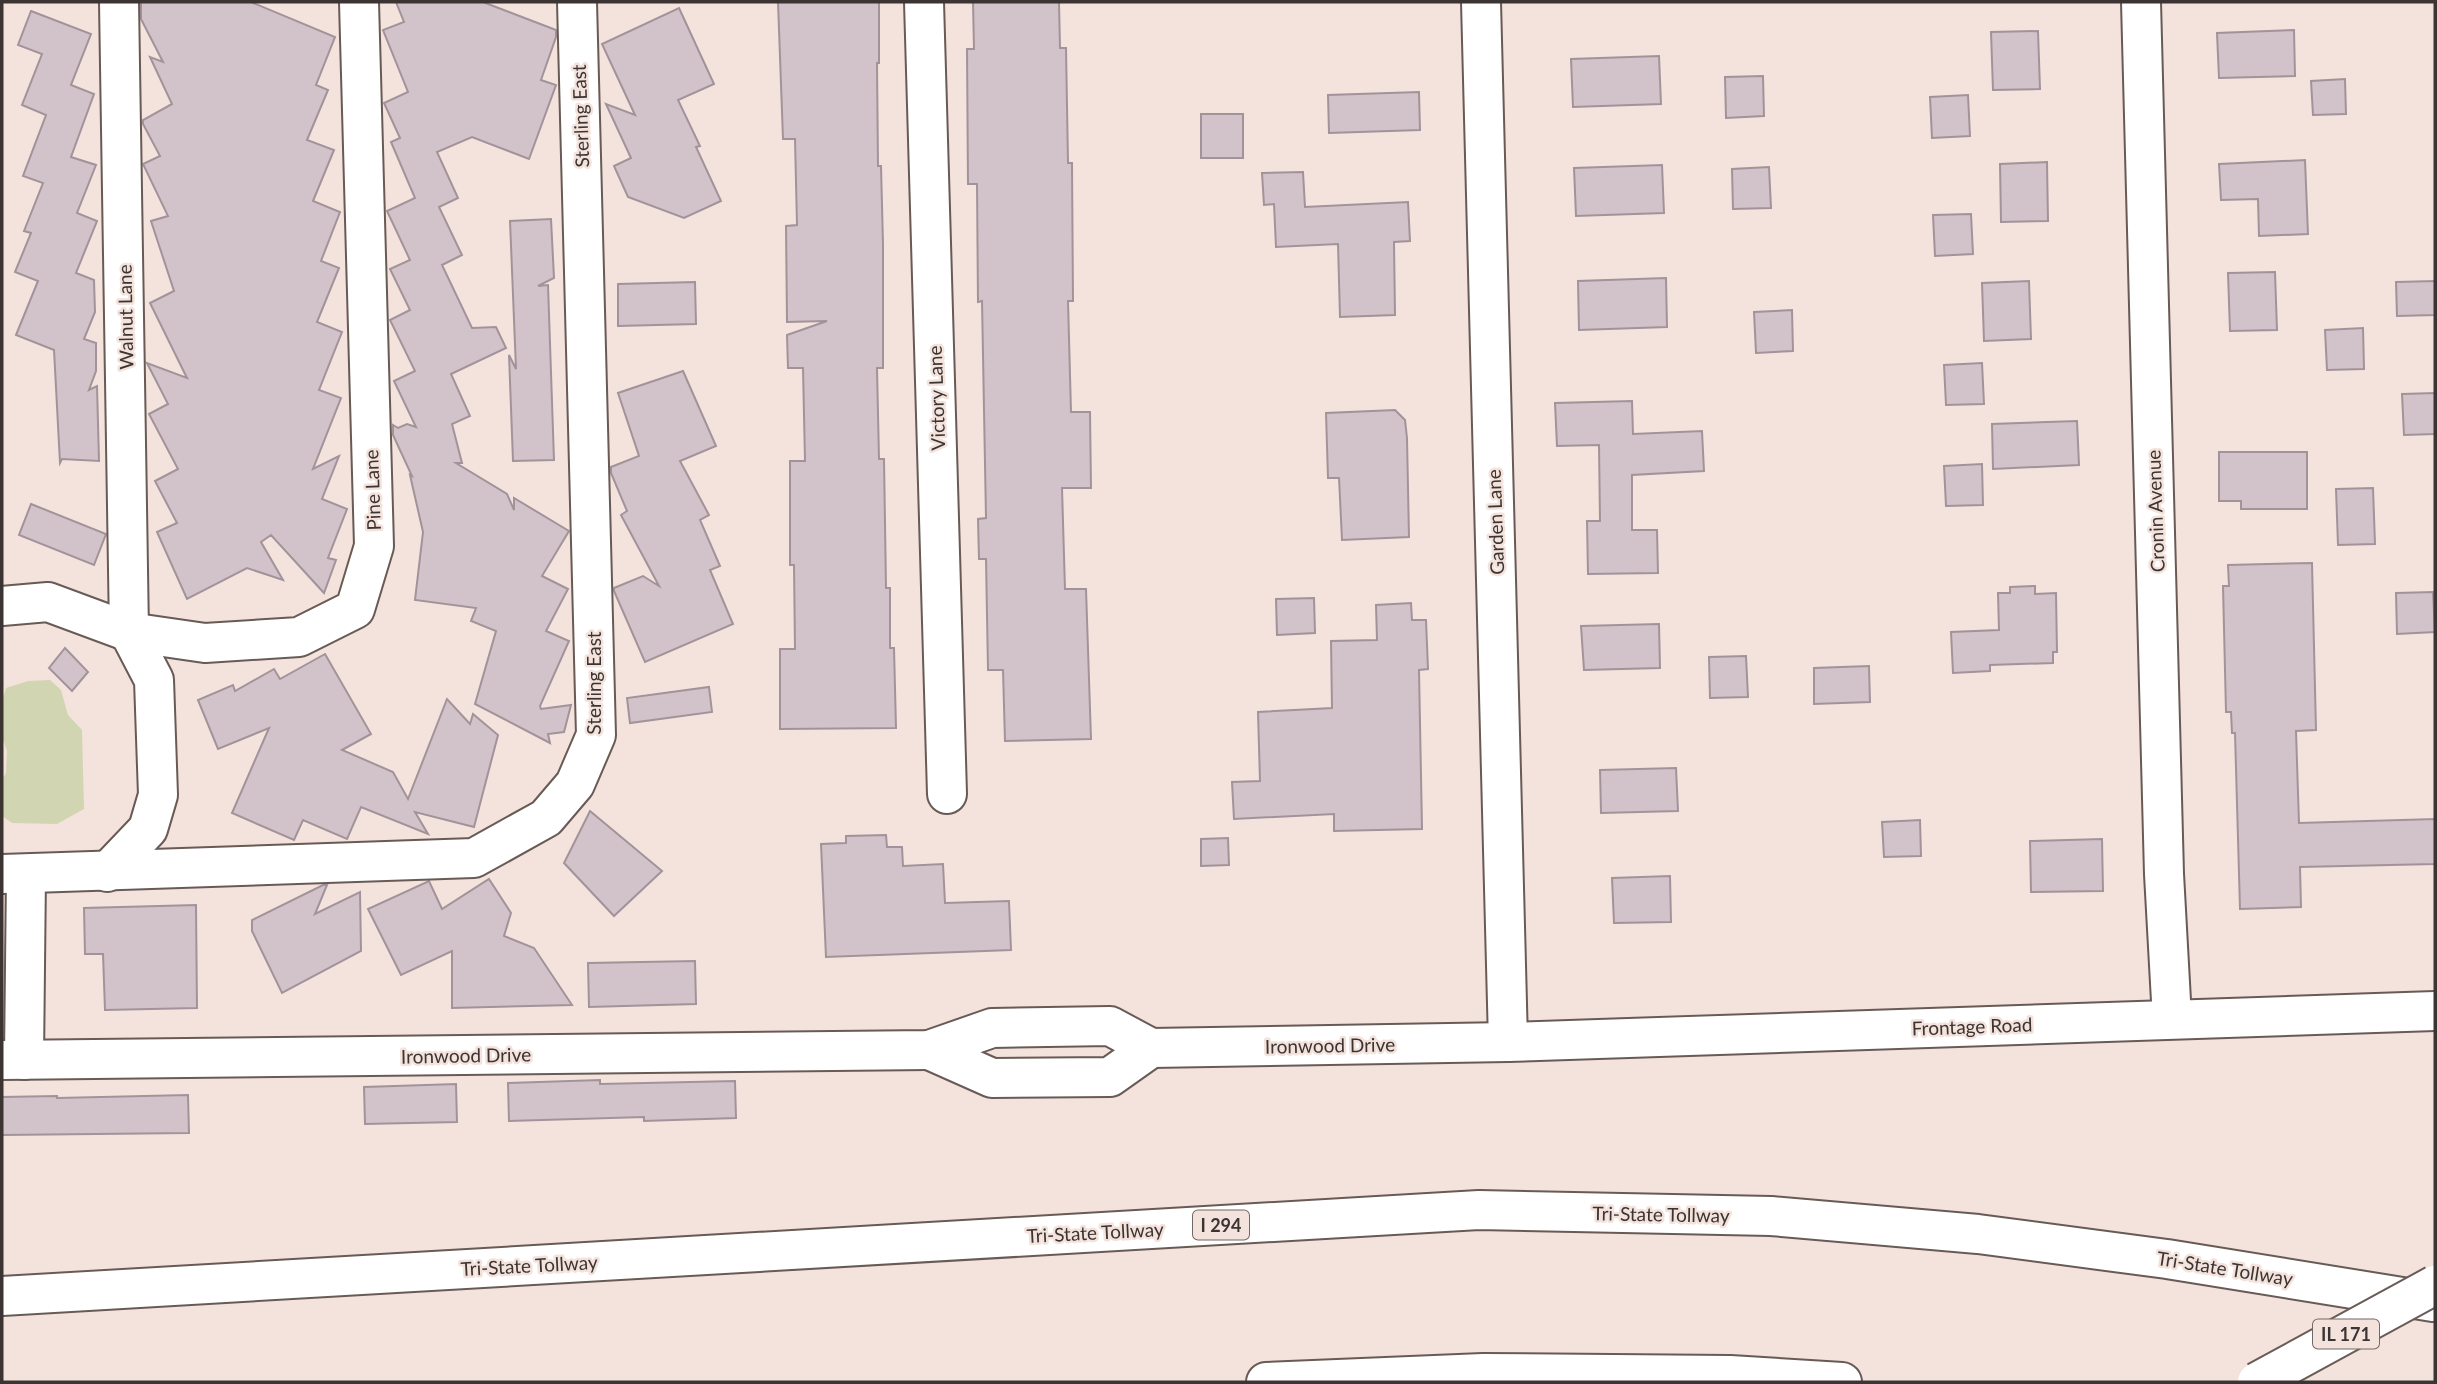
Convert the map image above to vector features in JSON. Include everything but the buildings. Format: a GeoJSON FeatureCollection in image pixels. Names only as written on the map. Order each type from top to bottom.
{"type":"FeatureCollection","features":[{"type":"Feature","properties":{"kind":"main road","name":"Walnut Lane"},"geometry":{"type":"LineString","coordinates":[[119,2],[130,632]]}},
{"type":"Feature","properties":{"kind":"main road","name":"Pine Lane"},"geometry":{"type":"LineString","coordinates":[[2,606],[48,602],[130,632],[205,643],[299,637],[355,609],[374,546],[359,2]]}},
{"type":"Feature","properties":{"kind":"main road","name":"Sterling East"},"geometry":{"type":"LineString","coordinates":[[14,874],[474,858],[546,818],[575,784],[596,735],[577,2]]}},
{"type":"Feature","properties":{"kind":"main road","name":"Victory Lane"},"geometry":{"type":"LineString","coordinates":[[924,2],[947,793]]}},
{"type":"Feature","properties":{"kind":"main road","name":"Garden Lane"},"geometry":{"type":"LineString","coordinates":[[1481,2],[1508,1042]]}},
{"type":"Feature","properties":{"kind":"main road","name":"Cronin Avenue"},"geometry":{"type":"LineString","coordinates":[[2141,2],[2164,874],[2172,1020]]}},
{"type":"Feature","properties":{"kind":"main road"},"geometry":{"type":"LineString","coordinates":[[107,872],[148,829],[158,795],[154,680],[130,632]]}},
{"type":"Feature","properties":{"kind":"main road"},"geometry":{"type":"LineString","coordinates":[[13,1060],[14,874]]}},
{"type":"Feature","properties":{"kind":"main road","name":"Frontage Road"},"geometry":{"type":"LineString","coordinates":[[1508,1042],[2435,1012]]}},
{"type":"Feature","properties":{"kind":"main road","name":"Ironwood Drive"},"geometry":{"type":"LineString","coordinates":[[13,1060],[929,1050],[992,1028],[1110,1026],[1151,1048],[1508,1042]]}},
{"type":"Feature","properties":{"kind":"main road","name":"Ironwood Drive"},"geometry":{"type":"LineString","coordinates":[[929,1050],[992,1078],[1032,1078],[1110,1077],[1151,1048]]}},
{"type":"Feature","properties":{"kind":"main road","name":"Tri-State Tollway"},"geometry":{"type":"LineString","coordinates":[[2,1296],[1479,1210],[1771,1216],[1978,1234],[2167,1259],[2435,1302]]}},
{"type":"Feature","properties":{"kind":"main road","name":"IL 171"},"geometry":{"type":"LineString","coordinates":[[2257,1382],[2435,1285]]}},
{"type":"Feature","properties":{"kind":"main road"},"geometry":{"type":"LineString","coordinates":[[1266,1382],[1483,1373],[1730,1375],[1842,1382]]}},
{"type":"Feature","properties":{"kind":"green space"},"geometry":{"type":"Polygon","coordinates":[[[50,680],[61,690],[68,715],[82,730],[84,809],[57,824],[12,823],[2,816],[2,779],[6,773],[7,751],[2,737],[2,702],[6,688],[28,681],[50,680]]]}}]}
